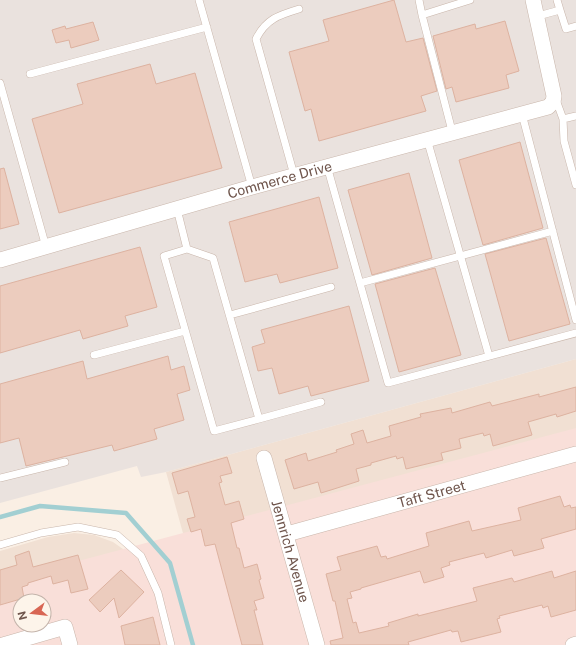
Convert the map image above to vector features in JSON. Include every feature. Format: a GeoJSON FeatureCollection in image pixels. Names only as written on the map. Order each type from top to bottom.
{"type":"FeatureCollection","features":[{"type":"Feature","properties":{"kind":"street"},"geometry":{"type":"LineString","coordinates":[[533,0],[538,16],[554,96]]}},
{"type":"Feature","properties":{"kind":"street","name":"Commerce Drive"},"geometry":{"type":"LineString","coordinates":[[0,260],[294,175],[452,131],[548,107],[554,96]]}},
{"type":"Feature","properties":{"kind":"street","name":"Taft Street"},"geometry":{"type":"LineString","coordinates":[[287,534],[576,454]]}},
{"type":"Feature","properties":{"kind":"street","name":"Jennrich Avenue"},"geometry":{"type":"LineString","coordinates":[[264,458],[287,534],[317,645]]}},
{"type":"Feature","properties":{"kind":"street"},"geometry":{"type":"LineString","coordinates":[[3,645],[65,627],[70,645]]}},
{"type":"Feature","properties":{"kind":"lane"},"geometry":{"type":"LineString","coordinates":[[200,0],[252,187]]}},
{"type":"Feature","properties":{"kind":"lane"},"geometry":{"type":"LineString","coordinates":[[418,0],[452,131]]}},
{"type":"Feature","properties":{"kind":"lane"},"geometry":{"type":"LineString","coordinates":[[422,15],[470,0]]}},
{"type":"Feature","properties":{"kind":"lane"},"geometry":{"type":"LineString","coordinates":[[557,0],[566,28],[576,26]]}},
{"type":"Feature","properties":{"kind":"lane"},"geometry":{"type":"LineString","coordinates":[[294,175],[256,39],[267,22],[278,15],[300,9]]}},
{"type":"Feature","properties":{"kind":"lane"},"geometry":{"type":"LineString","coordinates":[[538,16],[560,10]]}},
{"type":"Feature","properties":{"kind":"lane"},"geometry":{"type":"LineString","coordinates":[[30,74],[207,27]]}},
{"type":"Feature","properties":{"kind":"lane"},"geometry":{"type":"LineString","coordinates":[[0,83],[46,247]]}},
{"type":"Feature","properties":{"kind":"lane"},"geometry":{"type":"LineString","coordinates":[[554,96],[562,120],[564,141],[576,185]]}},
{"type":"Feature","properties":{"kind":"lane"},"geometry":{"type":"LineString","coordinates":[[522,114],[576,320]]}},
{"type":"Feature","properties":{"kind":"lane"},"geometry":{"type":"LineString","coordinates":[[562,120],[576,116]]}},
{"type":"Feature","properties":{"kind":"lane"},"geometry":{"type":"LineString","coordinates":[[427,138],[489,356]]}},
{"type":"Feature","properties":{"kind":"lane"},"geometry":{"type":"LineString","coordinates":[[327,166],[388,383],[576,333]]}},
{"type":"Feature","properties":{"kind":"lane"},"geometry":{"type":"LineString","coordinates":[[177,208],[187,248]]}},
{"type":"Feature","properties":{"kind":"lane"},"geometry":{"type":"LineString","coordinates":[[360,282],[553,231]]}},
{"type":"Feature","properties":{"kind":"lane"},"geometry":{"type":"LineString","coordinates":[[259,419],[213,258],[187,248],[164,256],[214,431],[259,419],[321,402]]}},
{"type":"Feature","properties":{"kind":"lane"},"geometry":{"type":"LineString","coordinates":[[230,315],[330,287]]}},
{"type":"Feature","properties":{"kind":"lane"},"geometry":{"type":"LineString","coordinates":[[94,355],[185,331]]}},
{"type":"Feature","properties":{"kind":"lane"},"geometry":{"type":"LineString","coordinates":[[0,478],[65,462]]}},
{"type":"Feature","properties":{"kind":"lane"},"geometry":{"type":"LineString","coordinates":[[0,545],[41,534],[78,527],[117,535],[140,556],[158,593],[172,645]]}},
{"type":"Feature","properties":{"kind":"shaded area"},"geometry":{"type":"Polygon","coordinates":[[[0,0],[576,0],[576,359],[166,472],[141,477],[137,466],[0,503],[0,0]]]}},
{"type":"Feature","properties":{"kind":"shaded area"},"geometry":{"type":"Polygon","coordinates":[[[576,359],[576,645],[214,645],[166,472],[576,359]]]}},
{"type":"Feature","properties":{"kind":"shaded area"},"geometry":{"type":"Polygon","coordinates":[[[576,428],[576,645],[0,645],[0,582],[576,428]]]}},
{"type":"Feature","properties":{"kind":"shaded area"},"geometry":{"type":"Polygon","coordinates":[[[74,533],[94,535],[113,542],[130,554],[166,645],[0,645],[0,551],[48,537],[74,533]]]}},
{"type":"Feature","properties":{"kind":"building"},"geometry":{"type":"Polygon","coordinates":[[[394,0],[406,42],[423,38],[437,91],[421,96],[426,111],[319,141],[311,109],[305,111],[289,52],[329,41],[323,20],[394,0]]]}},
{"type":"Feature","properties":{"kind":"building"},"geometry":{"type":"Polygon","coordinates":[[[505,21],[519,71],[506,75],[509,88],[456,102],[452,87],[446,89],[433,36],[475,24],[476,29],[505,21]]]}},
{"type":"Feature","properties":{"kind":"building"},"geometry":{"type":"Polygon","coordinates":[[[93,22],[99,40],[71,48],[69,40],[56,43],[52,30],[65,26],[66,29],[93,22]]]}},
{"type":"Feature","properties":{"kind":"building"},"geometry":{"type":"Polygon","coordinates":[[[150,64],[156,84],[195,73],[222,168],[59,213],[32,119],[83,104],[77,84],[150,64]]]}},
{"type":"Feature","properties":{"kind":"building"},"geometry":{"type":"Polygon","coordinates":[[[520,142],[543,228],[483,245],[459,160],[520,142]]]}},
{"type":"Feature","properties":{"kind":"building"},"geometry":{"type":"Polygon","coordinates":[[[4,168],[19,224],[0,229],[0,169],[4,168]]]}},
{"type":"Feature","properties":{"kind":"building"},"geometry":{"type":"Polygon","coordinates":[[[409,173],[432,258],[372,275],[348,190],[409,173]]]}},
{"type":"Feature","properties":{"kind":"building"},"geometry":{"type":"Polygon","coordinates":[[[319,197],[338,268],[280,283],[277,274],[245,282],[229,222],[319,197]]]}},
{"type":"Feature","properties":{"kind":"building"},"geometry":{"type":"Polygon","coordinates":[[[546,238],[570,324],[509,341],[485,254],[546,238]]]}},
{"type":"Feature","properties":{"kind":"building"},"geometry":{"type":"Polygon","coordinates":[[[140,247],[157,307],[125,316],[128,326],[83,339],[80,330],[0,353],[0,286],[140,247]]]}},
{"type":"Feature","properties":{"kind":"building"},"geometry":{"type":"Polygon","coordinates":[[[435,268],[461,355],[399,372],[375,284],[435,268]]]}},
{"type":"Feature","properties":{"kind":"building"},"geometry":{"type":"Polygon","coordinates":[[[349,306],[369,381],[311,396],[308,386],[279,394],[272,368],[258,371],[252,347],[265,343],[261,330],[349,306]]]}},
{"type":"Feature","properties":{"kind":"building"},"geometry":{"type":"Polygon","coordinates":[[[168,356],[171,370],[184,366],[190,390],[177,394],[184,420],[154,429],[157,439],[114,451],[112,445],[26,466],[19,438],[0,443],[0,384],[83,361],[87,379],[168,356]]]}},
{"type":"Feature","properties":{"kind":"building"},"geometry":{"type":"Polygon","coordinates":[[[576,387],[576,411],[557,417],[556,414],[528,422],[532,435],[493,446],[490,434],[484,436],[483,433],[459,439],[461,448],[441,453],[443,460],[406,469],[403,457],[397,459],[396,456],[356,469],[359,481],[321,493],[318,482],[294,489],[285,460],[306,453],[308,461],[337,452],[336,450],[354,444],[351,434],[363,430],[367,443],[391,436],[389,426],[421,417],[420,414],[451,408],[452,413],[490,402],[492,406],[539,394],[539,397],[576,387]]]}},
{"type":"Feature","properties":{"kind":"building"},"geometry":{"type":"Polygon","coordinates":[[[227,457],[232,473],[220,476],[222,482],[219,483],[225,505],[239,501],[244,519],[231,523],[244,568],[257,564],[261,579],[259,580],[264,598],[254,601],[257,610],[254,610],[263,645],[242,645],[215,544],[205,546],[201,529],[191,532],[187,519],[195,517],[188,491],[178,494],[172,473],[227,457]]]}},
{"type":"Feature","properties":{"kind":"building"},"geometry":{"type":"Polygon","coordinates":[[[560,496],[564,507],[570,505],[571,508],[576,507],[576,529],[541,539],[544,548],[514,556],[512,550],[486,558],[484,553],[449,562],[450,565],[441,568],[444,577],[424,583],[420,571],[350,592],[352,598],[347,599],[353,623],[356,622],[359,633],[389,626],[388,623],[418,614],[418,616],[477,601],[473,588],[512,578],[514,582],[552,571],[554,578],[576,571],[576,610],[551,617],[548,606],[543,608],[542,605],[499,616],[500,618],[497,619],[501,632],[461,642],[458,631],[452,632],[451,630],[408,642],[409,645],[331,645],[330,641],[343,638],[335,601],[333,601],[326,574],[341,570],[337,557],[377,546],[381,557],[386,556],[387,559],[429,546],[426,533],[469,521],[472,531],[521,520],[518,508],[560,496]]]}},
{"type":"Feature","properties":{"kind":"building"},"geometry":{"type":"Polygon","coordinates":[[[29,551],[33,567],[78,555],[88,589],[71,593],[68,580],[53,584],[51,576],[28,583],[28,585],[22,587],[23,593],[12,593],[12,602],[0,605],[0,570],[17,565],[15,556],[29,551]]]}},
{"type":"Feature","properties":{"kind":"building"},"geometry":{"type":"Polygon","coordinates":[[[121,570],[144,592],[119,618],[114,598],[100,612],[89,600],[121,570]]]}},
{"type":"Feature","properties":{"kind":"building"},"geometry":{"type":"Polygon","coordinates":[[[153,617],[160,645],[125,645],[121,626],[153,617]]]}},
{"type":"Feature","properties":{"kind":"waterway"},"geometry":{"type":"LineString","coordinates":[[0,517],[40,506],[126,513],[170,563],[193,645]]}}]}
